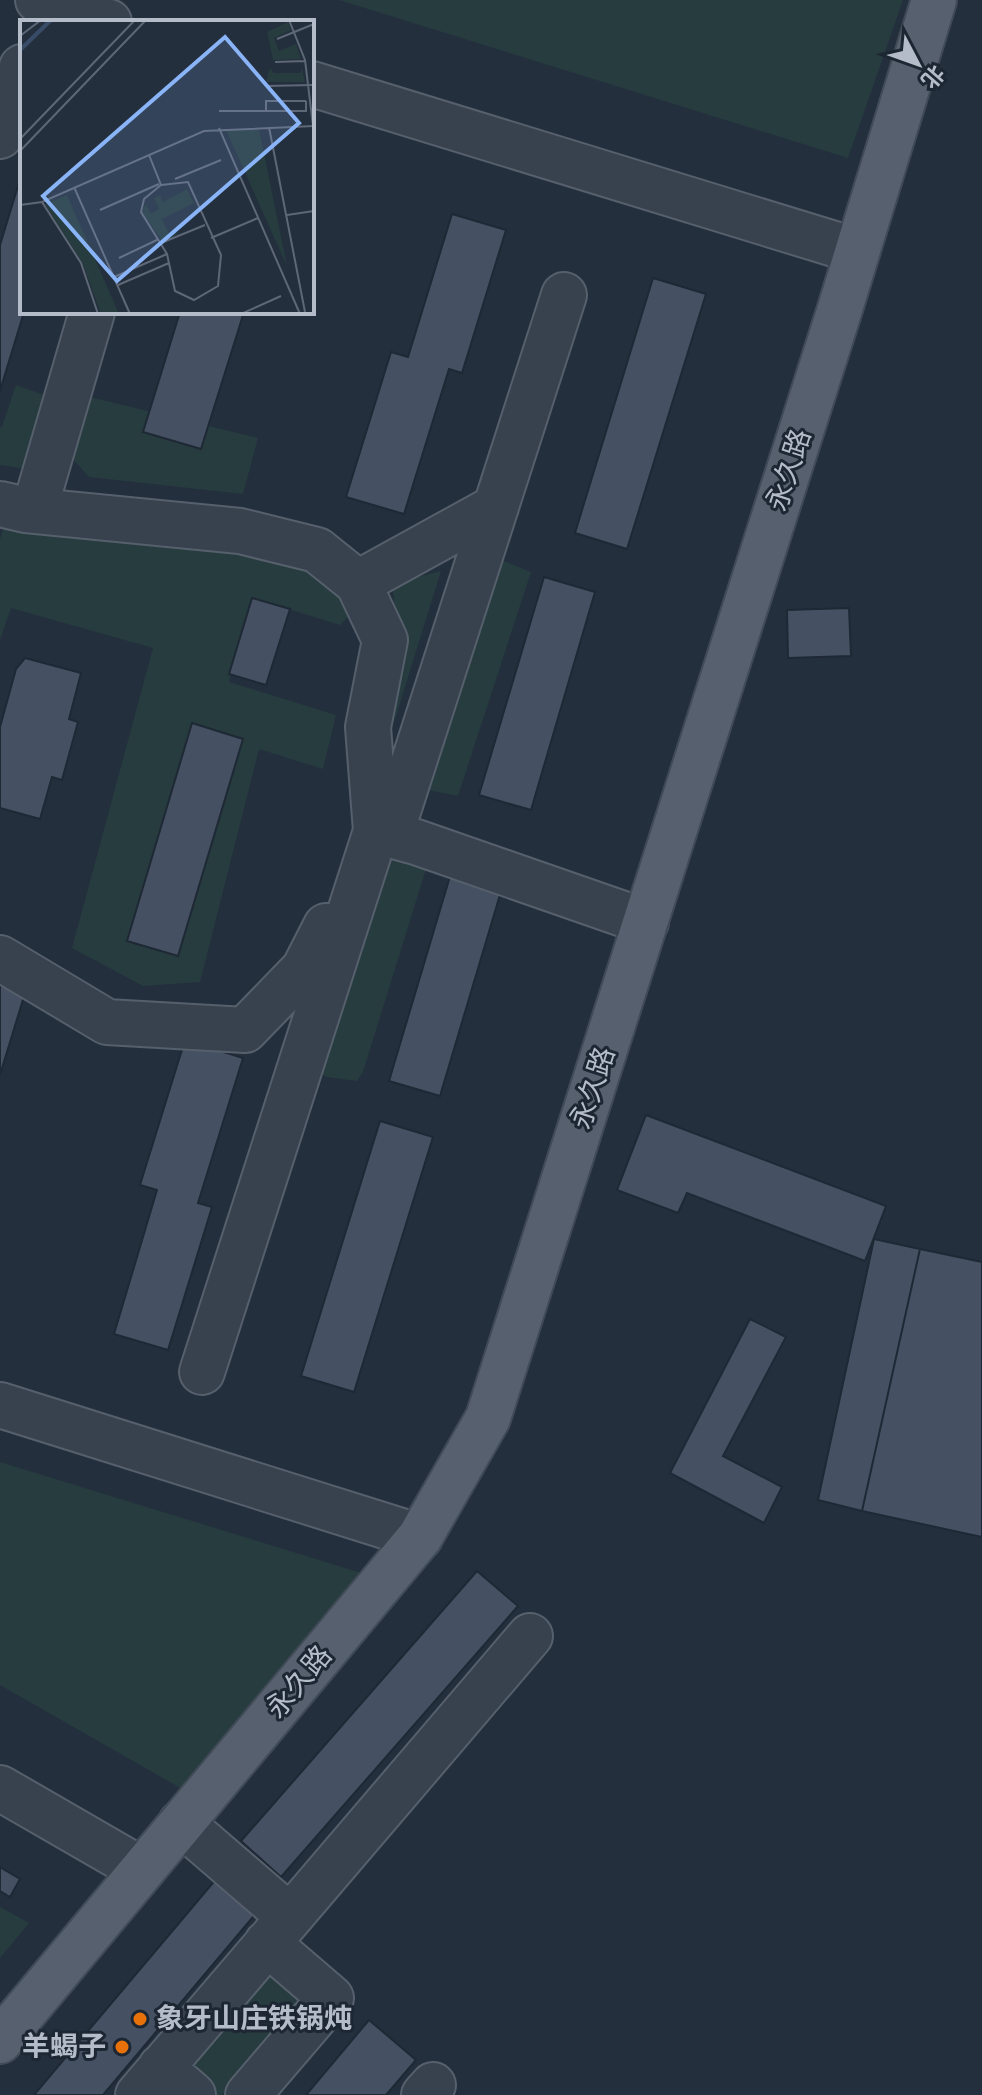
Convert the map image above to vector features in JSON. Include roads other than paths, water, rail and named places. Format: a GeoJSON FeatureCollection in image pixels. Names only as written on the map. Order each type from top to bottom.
{"type":"FeatureCollection","features":[{"type":"Feature","properties":{"kind":"main road","name":"永久路"},"geometry":{"type":"LineString","coordinates":[[0,2041],[420,1537],[488,1418],[934,0]]}},
{"type":"Feature","properties":{"kind":"street"},"geometry":{"type":"LineString","coordinates":[[39,8],[99,20]]}},
{"type":"Feature","properties":{"kind":"street"},"geometry":{"type":"LineString","coordinates":[[0,136],[20,73]]}},
{"type":"Feature","properties":{"kind":"street"},"geometry":{"type":"LineString","coordinates":[[314,85],[857,251]]}},
{"type":"Feature","properties":{"kind":"street"},"geometry":{"type":"LineString","coordinates":[[202,1372],[496,507],[564,295]]}},
{"type":"Feature","properties":{"kind":"street"},"geometry":{"type":"LineString","coordinates":[[0,958],[107,1022],[245,1030],[304,969],[383,834],[368,727],[385,640],[358,583],[317,550],[240,531],[9,507],[91,314]]}},
{"type":"Feature","properties":{"kind":"street"},"geometry":{"type":"LineString","coordinates":[[358,583],[496,507]]}},
{"type":"Feature","properties":{"kind":"street"},"geometry":{"type":"LineString","coordinates":[[383,834],[416,842],[646,922]]}},
{"type":"Feature","properties":{"kind":"street"},"geometry":{"type":"LineString","coordinates":[[0,1405],[420,1537]]}},
{"type":"Feature","properties":{"kind":"street"},"geometry":{"type":"LineString","coordinates":[[164,2086],[279,1930],[530,1636]]}},
{"type":"Feature","properties":{"kind":"street"},"geometry":{"type":"LineString","coordinates":[[0,1788],[142,1870]]}},
{"type":"Feature","properties":{"kind":"street"},"geometry":{"type":"LineString","coordinates":[[181,1823],[279,1930],[331,1998],[248,2095]]}},
{"type":"Feature","properties":{"kind":"place","name":"象牙山庄铁锅炖"},"geometry":{"type":"Point","coordinates":[140,2019]}},
{"type":"Feature","properties":{"kind":"place","name":"羊蝎子"},"geometry":{"type":"Point","coordinates":[122,2047]}}]}
